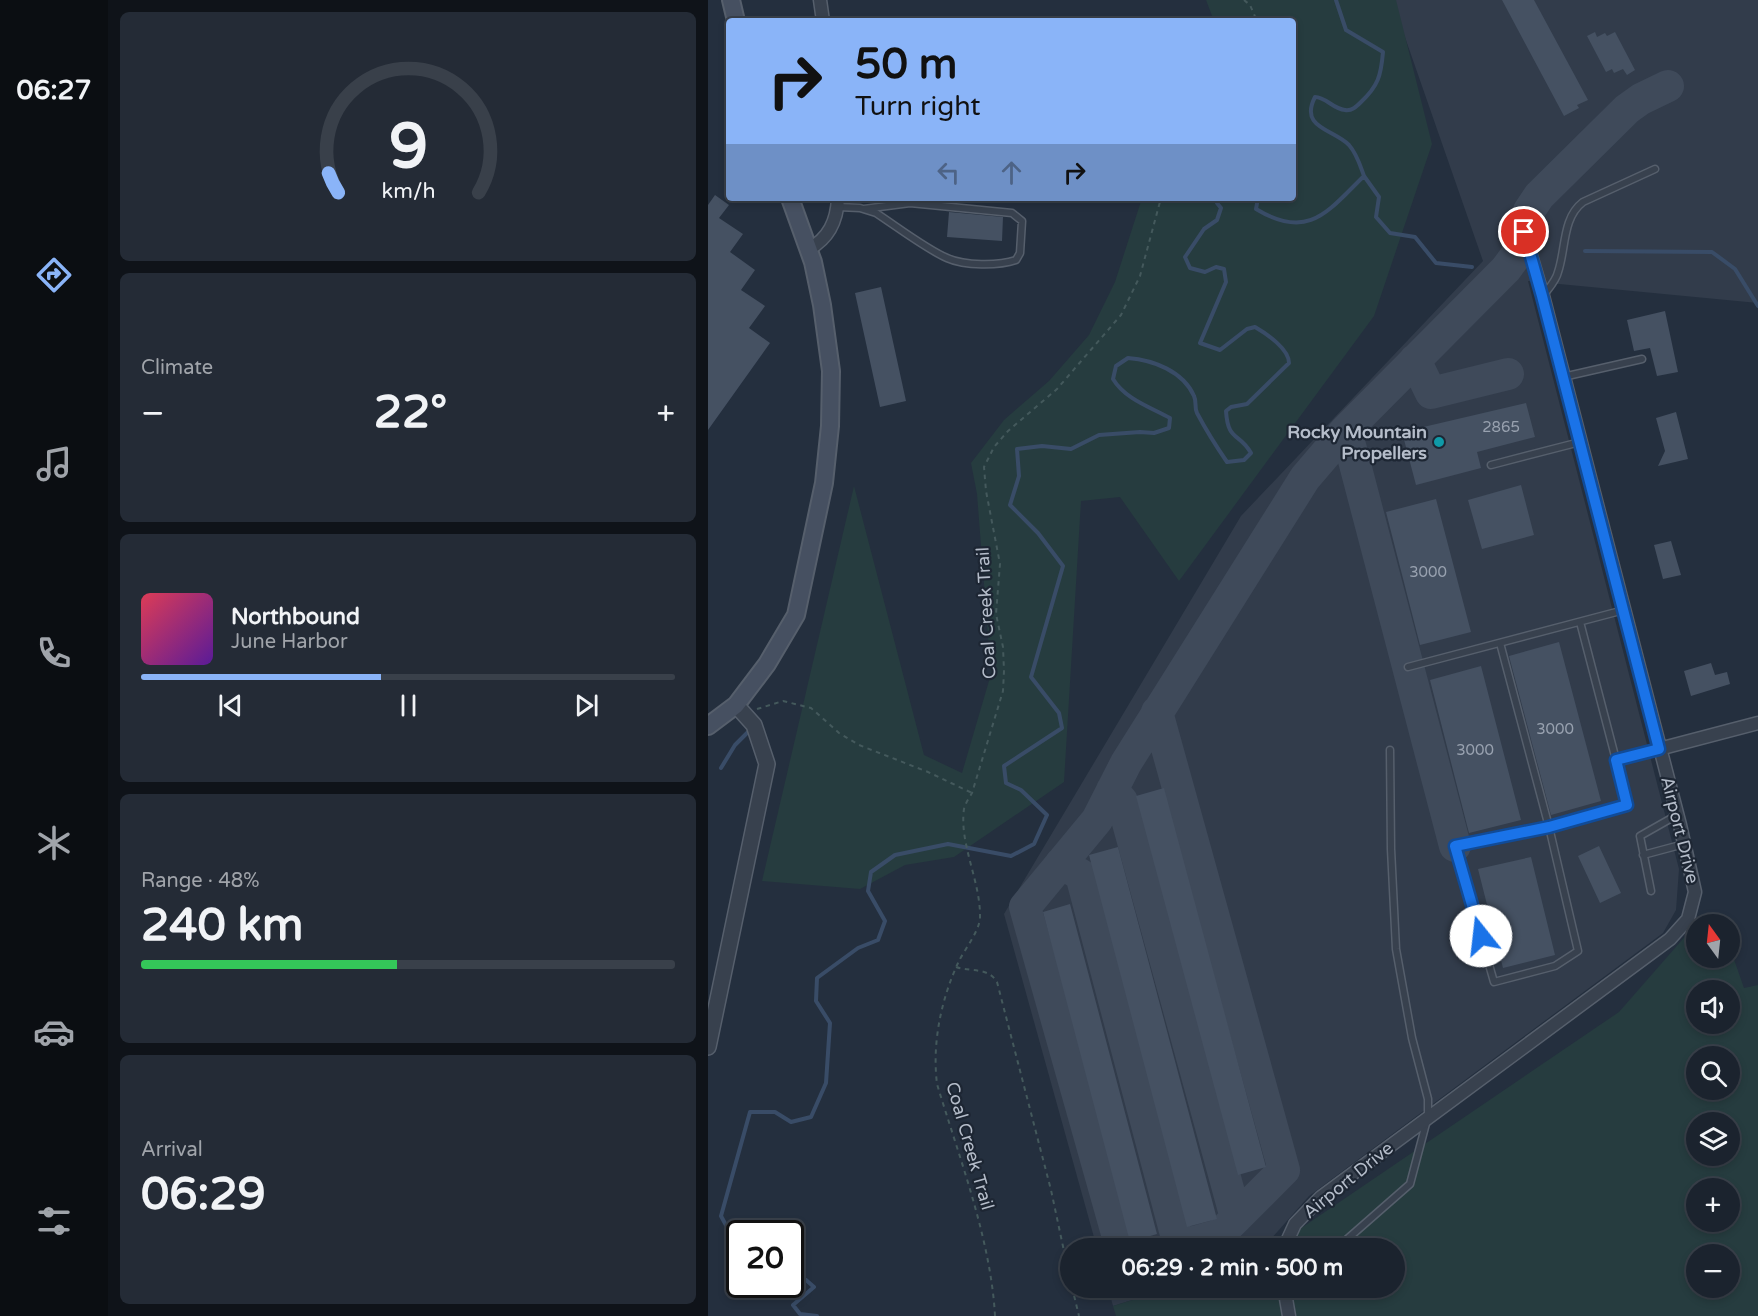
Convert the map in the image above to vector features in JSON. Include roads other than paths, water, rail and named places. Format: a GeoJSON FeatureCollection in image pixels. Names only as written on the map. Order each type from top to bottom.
{"type":"FeatureCollection","features":[{"type":"Feature","properties":{"kind":"main road"},"geometry":{"type":"LineString","coordinates":[[731,0],[735,18]]}},
{"type":"Feature","properties":{"kind":"main road"},"geometry":{"type":"LineString","coordinates":[[708,726],[736,705],[767,664],[796,615],[822,492],[830,426],[831,371],[822,305],[809,249],[791,201]]}},
{"type":"Feature","properties":{"kind":"street"},"geometry":{"type":"LineString","coordinates":[[820,0],[823,18]]}},
{"type":"Feature","properties":{"kind":"street"},"geometry":{"type":"LineString","coordinates":[[809,249],[826,237],[832,226],[837,202]]}},
{"type":"Feature","properties":{"kind":"street","name":"Airport Drive"},"geometry":{"type":"LineString","coordinates":[[1289,1238],[1295,1224],[1310,1207],[1428,1116],[1670,939],[1688,919],[1694,904],[1695,884],[1524,232]]}},
{"type":"Feature","properties":{"kind":"street"},"geometry":{"type":"LineString","coordinates":[[708,1047],[746,874],[767,764],[754,725],[736,705]]}},
{"type":"Feature","properties":{"kind":"street"},"geometry":{"type":"LineString","coordinates":[[1659,749],[1758,723]]}},
{"type":"Feature","properties":{"kind":"street"},"geometry":{"type":"LineString","coordinates":[[1286,1298],[1289,1316]]}},
{"type":"Feature","properties":{"kind":"lane"},"geometry":{"type":"LineString","coordinates":[[1542,296],[1558,275],[1567,230],[1576,208],[1583,202],[1654,169]]}},
{"type":"Feature","properties":{"kind":"lane"},"geometry":{"type":"LineString","coordinates":[[837,202],[876,213],[948,258],[980,264],[1004,264],[1016,260],[1020,253],[1022,221],[1012,213],[910,203],[864,209]]}},
{"type":"Feature","properties":{"kind":"lane"},"geometry":{"type":"LineString","coordinates":[[1563,377],[1642,359]]}},
{"type":"Feature","properties":{"kind":"lane"},"geometry":{"type":"LineString","coordinates":[[1491,465],[1580,442]]}},
{"type":"Feature","properties":{"kind":"lane"},"geometry":{"type":"LineString","coordinates":[[1408,667],[1624,610]]}},
{"type":"Feature","properties":{"kind":"lane"},"geometry":{"type":"LineString","coordinates":[[1500,643],[1549,827],[1578,951],[1555,966],[1494,982],[1455,846],[1549,827],[1627,805],[1580,622]]}},
{"type":"Feature","properties":{"kind":"lane"},"geometry":{"type":"LineString","coordinates":[[1616,760],[1659,749]]}},
{"type":"Feature","properties":{"kind":"lane"},"geometry":{"type":"LineString","coordinates":[[1348,1238],[1410,1184],[1428,1116],[1428,1099],[1412,1038],[1396,949],[1393,912],[1390,750]]}},
{"type":"Feature","properties":{"kind":"lane"},"geometry":{"type":"LineString","coordinates":[[1651,891],[1640,836],[1677,814]]}},
{"type":"Feature","properties":{"kind":"lane"},"geometry":{"type":"LineString","coordinates":[[1643,855],[1684,843]]}},
{"type":"Feature","properties":{"kind":"waterway"},"geometry":{"type":"LineString","coordinates":[[1257,201],[1256,209],[1274,218],[1290,222],[1304,222],[1328,210],[1364,176],[1349,145],[1320,127],[1311,115],[1315,97],[1337,108],[1347,110],[1354,108],[1371,91],[1378,80],[1381,68],[1383,52],[1346,30],[1336,0]]}},
{"type":"Feature","properties":{"kind":"waterway"},"geometry":{"type":"LineString","coordinates":[[1364,176],[1379,197],[1376,217],[1390,233],[1415,237],[1436,263],[1472,267]]}},
{"type":"Feature","properties":{"kind":"waterway"},"geometry":{"type":"LineString","coordinates":[[726,1225],[721,1216],[750,1112],[775,1112],[791,1122],[811,1117],[826,1083],[830,1023],[816,1001],[817,978],[858,948],[878,940],[885,921],[868,891],[871,872],[895,855],[948,844],[1011,856],[1034,844],[1047,815],[1021,790],[1006,783],[1004,766],[1062,728],[1059,713],[1031,677],[1063,566],[1038,533],[1010,505],[1019,476],[1017,449],[1042,446],[1071,449],[1099,435],[1154,433],[1169,428],[1170,418],[1131,397],[1113,379],[1116,366],[1128,358],[1157,364],[1183,380],[1194,396],[1196,411],[1200,419],[1227,462],[1244,460],[1251,453],[1229,428],[1226,411],[1231,407],[1247,404],[1289,363],[1281,347],[1255,327],[1247,329],[1220,350],[1200,343],[1226,282],[1224,269],[1216,267],[1205,272],[1190,268],[1185,257],[1204,229],[1217,220],[1221,208],[1218,201]]}},
{"type":"Feature","properties":{"kind":"waterway"},"geometry":{"type":"LineString","coordinates":[[1585,251],[1712,252],[1735,269],[1758,306]]}},
{"type":"Feature","properties":{"kind":"waterway"},"geometry":{"type":"LineString","coordinates":[[721,768],[735,745],[752,728]]}},
{"type":"Feature","properties":{"kind":"waterway"},"geometry":{"type":"LineString","coordinates":[[804,1280],[814,1287],[804,1296]]}},
{"type":"Feature","properties":{"kind":"waterway"},"geometry":{"type":"LineString","coordinates":[[801,1298],[793,1305],[800,1314],[817,1316]]}},
{"type":"Feature","properties":{"kind":"place","name":"Rocky Mountain Propellers"},"geometry":{"type":"Point","coordinates":[1439,442]}}]}
